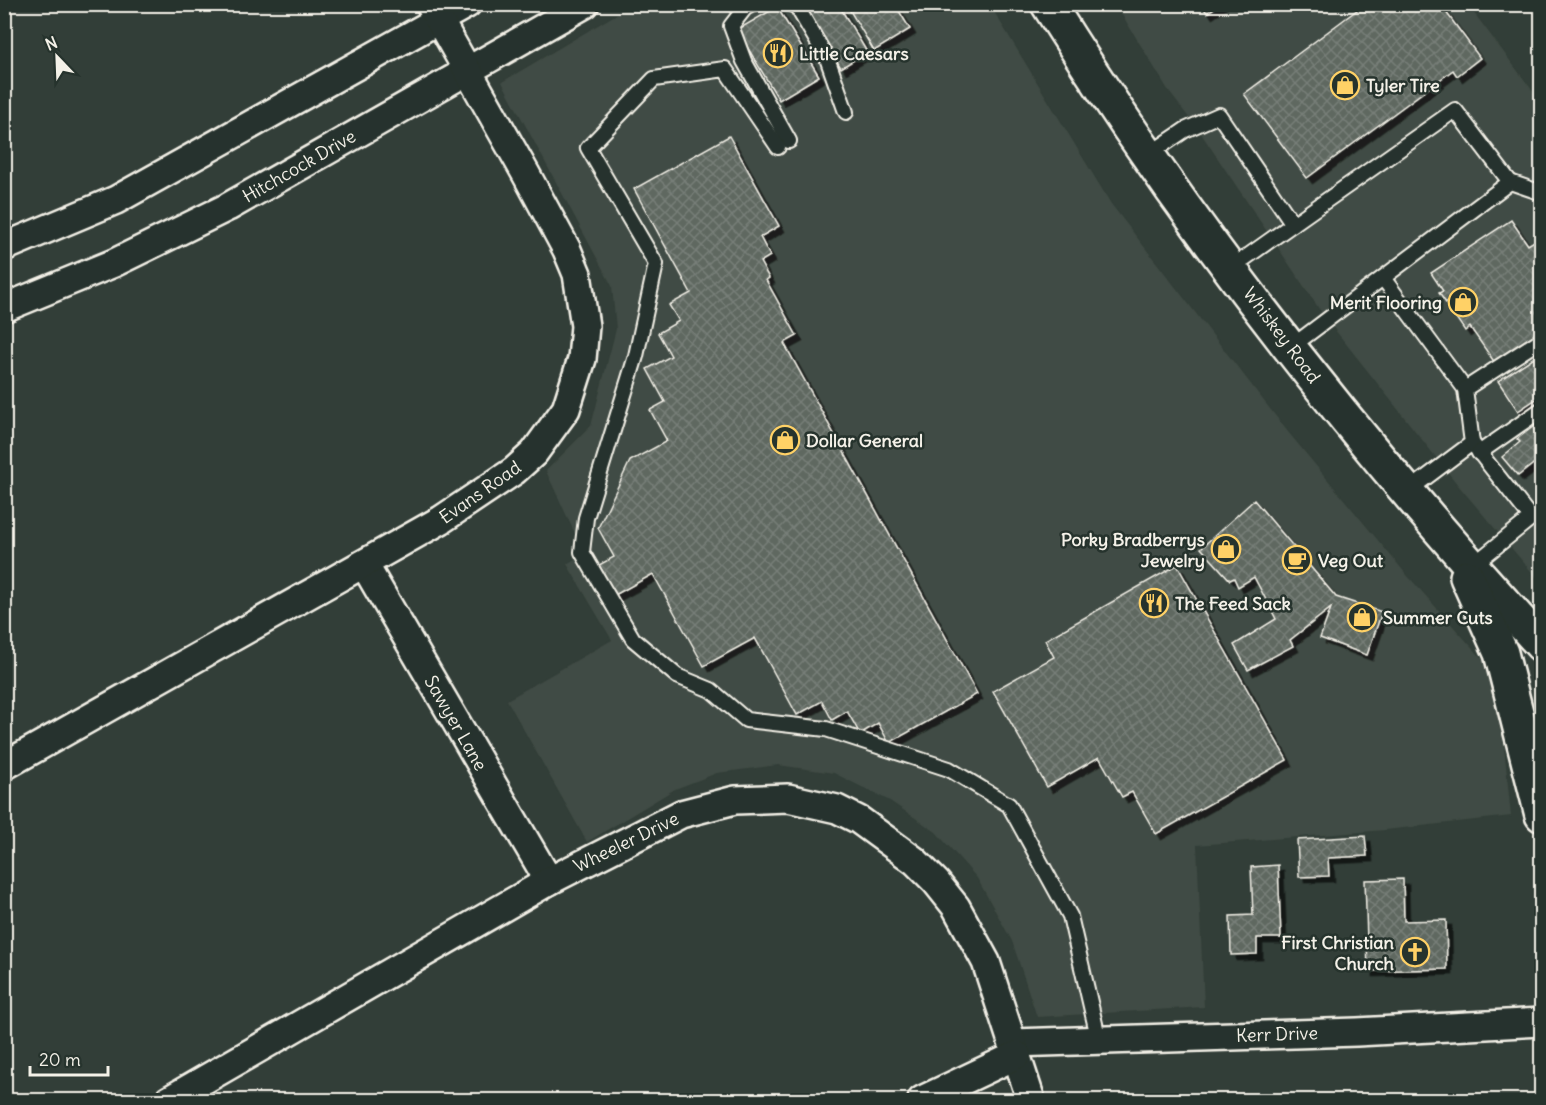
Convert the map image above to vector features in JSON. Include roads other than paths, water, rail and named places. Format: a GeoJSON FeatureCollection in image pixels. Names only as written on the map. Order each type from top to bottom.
{"type":"FeatureCollection","features":[{"type":"Feature","properties":{"kind":"main road","name":"Whiskey Road"},"geometry":{"type":"LineString","coordinates":[[1048,4],[1094,77],[1148,155],[1344,418],[1542,645]]}},
{"type":"Feature","properties":{"kind":"main road"},"geometry":{"type":"LineString","coordinates":[[1462,554],[1501,653],[1542,815]]}},
{"type":"Feature","properties":{"kind":"street"},"geometry":{"type":"LineString","coordinates":[[4,248],[116,200],[434,13],[467,4]]}},
{"type":"Feature","properties":{"kind":"street","name":"Hitchcock Drive"},"geometry":{"type":"LineString","coordinates":[[4,308],[114,263],[207,217],[585,4]]}},
{"type":"Feature","properties":{"kind":"street","name":"Evans Road"},"geometry":{"type":"LineString","coordinates":[[4,766],[441,520],[514,471],[534,453],[566,410],[582,359],[585,326],[577,274],[567,250],[526,174],[434,13]]}},
{"type":"Feature","properties":{"kind":"street","name":"Sawyer Lane"},"geometry":{"type":"LineString","coordinates":[[364,564],[549,881]]}},
{"type":"Feature","properties":{"kind":"street","name":"Wheeler Drive"},"geometry":{"type":"LineString","coordinates":[[169,1101],[549,881],[681,814],[712,804],[789,798],[837,809],[859,820],[915,861],[956,907],[986,962],[1031,1101]]}},
{"type":"Feature","properties":{"kind":"street","name":"Kerr Drive"},"geometry":{"type":"LineString","coordinates":[[922,1101],[1015,1049],[1099,1041],[1542,1022]]}},
{"type":"Feature","properties":{"kind":"lane"},"geometry":{"type":"LineString","coordinates":[[753,4],[745,8],[731,26],[744,61],[783,144],[725,69],[654,79],[588,147],[656,264],[636,356],[586,518],[582,552],[633,639],[677,675],[711,690],[746,720],[837,732],[949,769],[1009,805],[1070,916],[1099,1041]]}},
{"type":"Feature","properties":{"kind":"lane"},"geometry":{"type":"LineString","coordinates":[[791,4],[797,7],[827,58],[846,112]]}},
{"type":"Feature","properties":{"kind":"lane"},"geometry":{"type":"LineString","coordinates":[[1231,268],[1455,110],[1510,182],[1542,194]]}},
{"type":"Feature","properties":{"kind":"lane"},"geometry":{"type":"LineString","coordinates":[[1148,155],[1185,130],[1219,115],[1293,224]]}},
{"type":"Feature","properties":{"kind":"lane"},"geometry":{"type":"LineString","coordinates":[[1291,347],[1510,182]]}},
{"type":"Feature","properties":{"kind":"lane"},"geometry":{"type":"LineString","coordinates":[[1383,278],[1465,388],[1475,448],[1536,517],[1462,554]]}},
{"type":"Feature","properties":{"kind":"lane"},"geometry":{"type":"LineString","coordinates":[[1465,388],[1542,339]]}},
{"type":"Feature","properties":{"kind":"lane"},"geometry":{"type":"LineString","coordinates":[[1408,491],[1542,409]]}},
{"type":"Feature","properties":{"kind":"place","name":"Little Caesars"},"geometry":{"type":"Point","coordinates":[778,53]}},
{"type":"Feature","properties":{"kind":"place","name":"Tyler Tire"},"geometry":{"type":"Point","coordinates":[1345,85]}},
{"type":"Feature","properties":{"kind":"place","name":"Merit Flooring"},"geometry":{"type":"Point","coordinates":[1463,302]}},
{"type":"Feature","properties":{"kind":"place","name":"Dollar General"},"geometry":{"type":"Point","coordinates":[785,440]}},
{"type":"Feature","properties":{"kind":"place","name":"Porky Bradberrys Jewelry"},"geometry":{"type":"Point","coordinates":[1226,549]}},
{"type":"Feature","properties":{"kind":"place","name":"Veg Out"},"geometry":{"type":"Point","coordinates":[1297,560]}},
{"type":"Feature","properties":{"kind":"place","name":"The Feed Sack"},"geometry":{"type":"Point","coordinates":[1154,603]}},
{"type":"Feature","properties":{"kind":"place","name":"Summer Cuts"},"geometry":{"type":"Point","coordinates":[1362,617]}},
{"type":"Feature","properties":{"kind":"place","name":"First Christian Church"},"geometry":{"type":"Point","coordinates":[1415,952]}}]}
